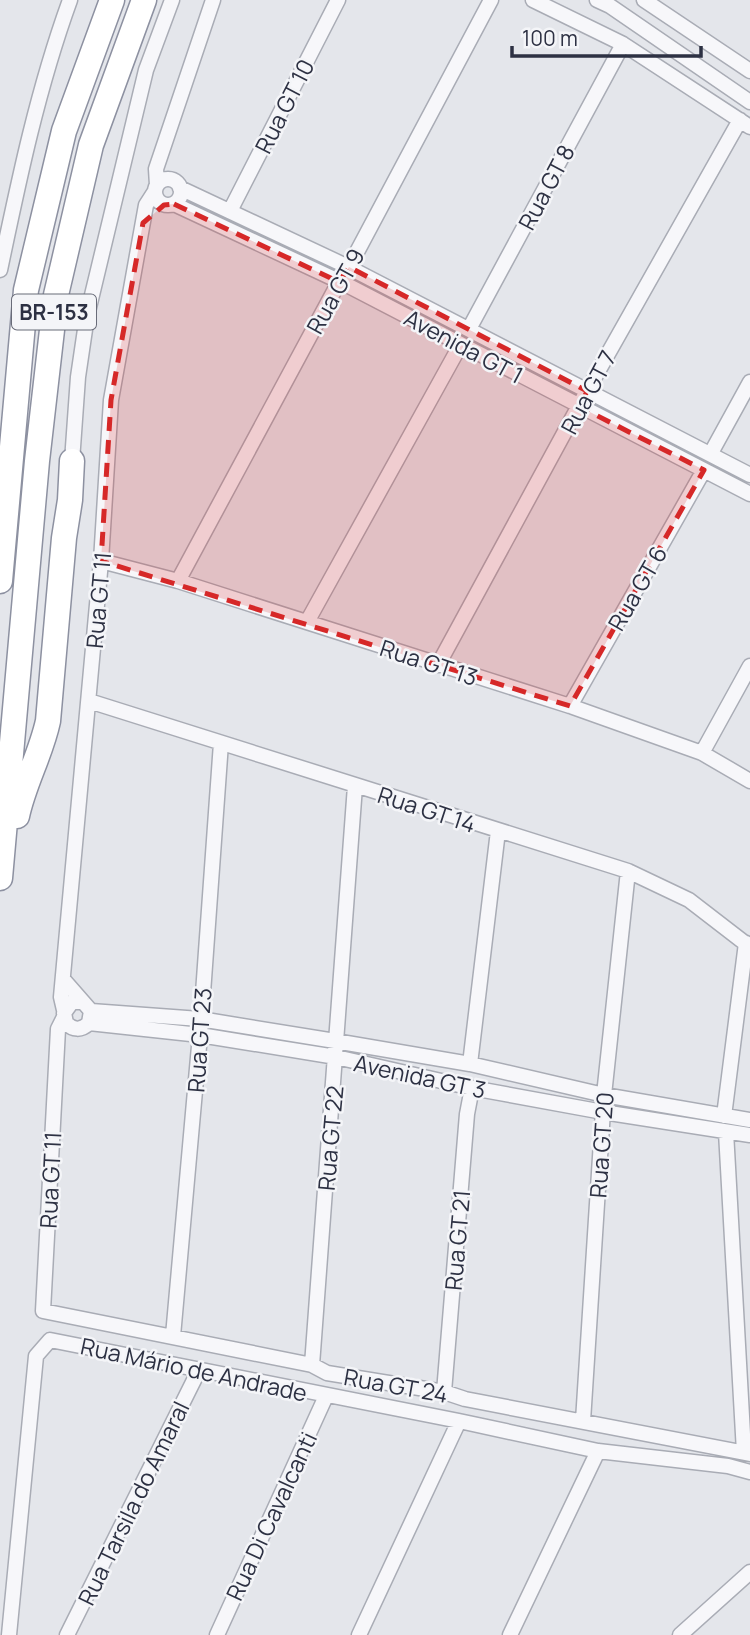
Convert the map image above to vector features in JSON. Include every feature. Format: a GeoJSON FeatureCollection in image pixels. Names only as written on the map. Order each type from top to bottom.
{"type":"FeatureCollection","features":[{"type":"Feature","properties":{"kind":"highway","name":"BR-153"},"geometry":{"type":"LineString","coordinates":[[0,581],[26,290],[64,131],[112,0]]}},
{"type":"Feature","properties":{"kind":"highway","name":"BR-153"},"geometry":{"type":"LineString","coordinates":[[1,872],[37,461],[56,295],[91,145],[144,0]]}},
{"type":"Feature","properties":{"kind":"highway"},"geometry":{"type":"LineString","coordinates":[[37,461],[46,472],[56,474],[66,470],[72,461]]}},
{"type":"Feature","properties":{"kind":"highway"},"geometry":{"type":"LineString","coordinates":[[1,872],[13,840],[23,792],[48,721],[64,538],[71,500],[72,461]]}},
{"type":"Feature","properties":{"kind":"street"},"geometry":{"type":"LineString","coordinates":[[0,270],[50,54],[70,0]]}},
{"type":"Feature","properties":{"kind":"street"},"geometry":{"type":"LineString","coordinates":[[72,461],[78,377],[87,316],[146,71],[172,0]]}},
{"type":"Feature","properties":{"kind":"street","name":"Rua GT 11"},"geometry":{"type":"LineString","coordinates":[[43,1311],[58,1029],[64,1013],[61,998],[101,561],[111,400],[146,205],[165,186],[156,169],[213,0]]}},
{"type":"Feature","properties":{"kind":"street","name":"Rua GT 10"},"geometry":{"type":"LineString","coordinates":[[230,211],[338,0]]}},
{"type":"Feature","properties":{"kind":"street","name":"Rua GT 9"},"geometry":{"type":"LineString","coordinates":[[178,581],[491,0]]}},
{"type":"Feature","properties":{"kind":"street"},"geometry":{"type":"LineString","coordinates":[[533,0],[623,44],[745,123]]}},
{"type":"Feature","properties":{"kind":"street"},"geometry":{"type":"LineString","coordinates":[[597,0],[610,6],[750,102]]}},
{"type":"Feature","properties":{"kind":"street"},"geometry":{"type":"LineString","coordinates":[[644,0],[750,71]]}},
{"type":"Feature","properties":{"kind":"street","name":"Rua GT 8"},"geometry":{"type":"LineString","coordinates":[[469,329],[623,44]]}},
{"type":"Feature","properties":{"kind":"street","name":"Rua GT 7"},"geometry":{"type":"LineString","coordinates":[[439,665],[587,391],[745,123]]}},
{"type":"Feature","properties":{"kind":"street"},"geometry":{"type":"LineString","coordinates":[[143,223],[169,205],[180,197],[165,186],[159,202],[169,205]]}},
{"type":"Feature","properties":{"kind":"street","name":"Avenida GT 1"},"geometry":{"type":"LineString","coordinates":[[165,186],[230,211],[349,267],[750,475]]}},
{"type":"Feature","properties":{"kind":"street","name":"Avenida GT 1"},"geometry":{"type":"LineString","coordinates":[[169,205],[339,282],[750,494]]}},
{"type":"Feature","properties":{"kind":"street"},"geometry":{"type":"LineString","coordinates":[[307,622],[461,344]]}},
{"type":"Feature","properties":{"kind":"street"},"geometry":{"type":"LineString","coordinates":[[711,453],[750,382]]}},
{"type":"Feature","properties":{"kind":"street","name":"Rua GT 6"},"geometry":{"type":"LineString","coordinates":[[570,706],[704,470]]}},
{"type":"Feature","properties":{"kind":"street","name":"Rua GT 13"},"geometry":{"type":"LineString","coordinates":[[101,561],[178,581],[570,706],[702,753],[750,781]]}},
{"type":"Feature","properties":{"kind":"street"},"geometry":{"type":"LineString","coordinates":[[702,753],[750,666]]}},
{"type":"Feature","properties":{"kind":"street","name":"Rua GT 14"},"geometry":{"type":"LineString","coordinates":[[89,701],[628,871],[689,900],[748,945]]}},
{"type":"Feature","properties":{"kind":"street","name":"Rua GT 23"},"geometry":{"type":"LineString","coordinates":[[173,1336],[200,1035],[221,743]]}},
{"type":"Feature","properties":{"kind":"street","name":"Rua GT 22"},"geometry":{"type":"LineString","coordinates":[[312,1365],[355,786]]}},
{"type":"Feature","properties":{"kind":"street"},"geometry":{"type":"LineString","coordinates":[[471,1064],[498,831]]}},
{"type":"Feature","properties":{"kind":"street","name":"Rua GT 20"},"geometry":{"type":"LineString","coordinates":[[583,1421],[604,1095],[628,871]]}},
{"type":"Feature","properties":{"kind":"street"},"geometry":{"type":"LineString","coordinates":[[724,1116],[748,945]]}},
{"type":"Feature","properties":{"kind":"street"},"geometry":{"type":"LineString","coordinates":[[63,979],[85,1016]]}},
{"type":"Feature","properties":{"kind":"street"},"geometry":{"type":"LineString","coordinates":[[72,1002],[85,1016],[66,1023],[64,1013],[72,1002]]}},
{"type":"Feature","properties":{"kind":"street"},"geometry":{"type":"LineString","coordinates":[[57,1049],[85,1016]]}},
{"type":"Feature","properties":{"kind":"street","name":"Avenida GT 3"},"geometry":{"type":"LineString","coordinates":[[85,1016],[200,1019],[471,1064],[604,1095],[750,1120]]}},
{"type":"Feature","properties":{"kind":"street","name":"Avenida GT 3"},"geometry":{"type":"LineString","coordinates":[[85,1016],[336,1057],[472,1088],[750,1135]]}},
{"type":"Feature","properties":{"kind":"street","name":"Rua GT 21"},"geometry":{"type":"LineString","coordinates":[[444,1392],[467,1114],[472,1088]]}},
{"type":"Feature","properties":{"kind":"street"},"geometry":{"type":"LineString","coordinates":[[726,1132],[747,1453]]}},
{"type":"Feature","properties":{"kind":"street","name":"Rua GT 24"},"geometry":{"type":"LineString","coordinates":[[43,1311],[312,1365],[327,1373],[444,1392],[465,1399],[747,1453]]}},
{"type":"Feature","properties":{"kind":"street","name":"Rua Mário de Andrade"},"geometry":{"type":"LineString","coordinates":[[9,1635],[36,1356],[50,1340],[459,1420],[598,1451],[728,1466],[750,1472]]}},
{"type":"Feature","properties":{"kind":"street","name":"Rua Tarsila do Amaral"},"geometry":{"type":"LineString","coordinates":[[67,1635],[199,1370]]}},
{"type":"Feature","properties":{"kind":"street","name":"Rua Di Cavalcanti"},"geometry":{"type":"LineString","coordinates":[[217,1635],[326,1396]]}},
{"type":"Feature","properties":{"kind":"street"},"geometry":{"type":"LineString","coordinates":[[359,1635],[459,1420]]}},
{"type":"Feature","properties":{"kind":"street"},"geometry":{"type":"LineString","coordinates":[[510,1635],[598,1451]]}},
{"type":"Feature","properties":{"kind":"street"},"geometry":{"type":"LineString","coordinates":[[680,1635],[750,1572]]}},
{"type":"Feature","properties":{"kind":"highlighted area"},"geometry":{"type":"Polygon","coordinates":[[[174,204],[339,282],[349,267],[587,391],[580,407],[704,470],[570,706],[101,561],[111,400],[143,223],[164,205],[174,204]]]}}]}
